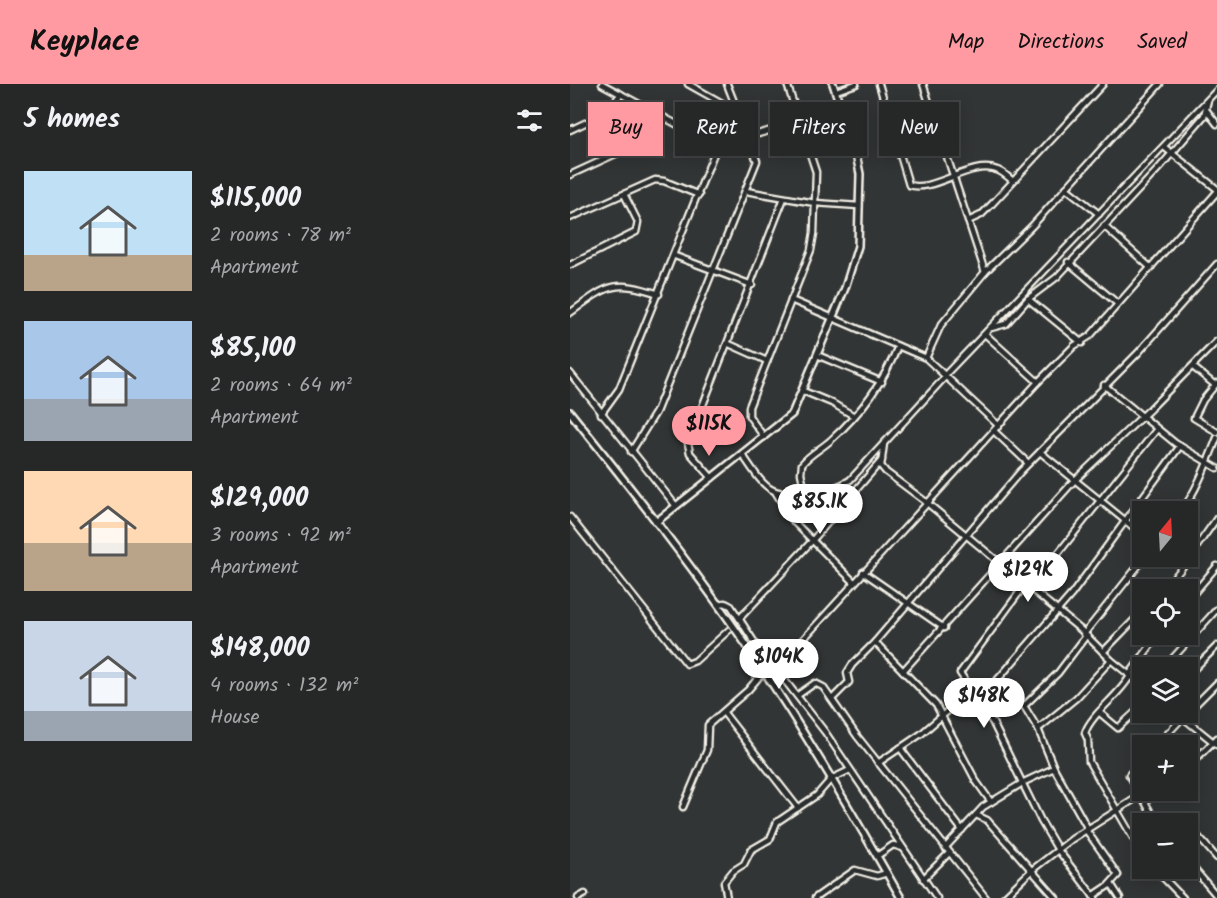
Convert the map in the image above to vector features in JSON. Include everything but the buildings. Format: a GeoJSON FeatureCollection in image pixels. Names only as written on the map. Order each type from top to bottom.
{"type":"FeatureCollection","features":[{"type":"Feature","properties":{"kind":"street"},"geometry":{"type":"LineString","coordinates":[[603,84],[635,102]]}},
{"type":"Feature","properties":{"kind":"street"},"geometry":{"type":"LineString","coordinates":[[688,84],[720,102]]}},
{"type":"Feature","properties":{"kind":"street"},"geometry":{"type":"LineString","coordinates":[[728,84],[734,102]]}},
{"type":"Feature","properties":{"kind":"street"},"geometry":{"type":"LineString","coordinates":[[787,84],[793,102]]}},
{"type":"Feature","properties":{"kind":"street"},"geometry":{"type":"LineString","coordinates":[[656,522],[792,414],[803,391],[856,257],[859,206],[856,154],[835,87],[856,84]]}},
{"type":"Feature","properties":{"kind":"street"},"geometry":{"type":"LineString","coordinates":[[879,84],[907,184],[921,186],[952,176],[990,168],[1000,171],[1013,181]]}},
{"type":"Feature","properties":{"kind":"street"},"geometry":{"type":"LineString","coordinates":[[923,84],[985,272]]}},
{"type":"Feature","properties":{"kind":"street"},"geometry":{"type":"LineString","coordinates":[[968,221],[986,210],[1103,84]]}},
{"type":"Feature","properties":{"kind":"street"},"geometry":{"type":"LineString","coordinates":[[926,358],[940,325],[985,272],[1066,188],[1160,84]]}},
{"type":"Feature","properties":{"kind":"street"},"geometry":{"type":"LineString","coordinates":[[776,493],[791,495],[844,484],[1208,100],[1216,91],[1212,86]]}},
{"type":"Feature","properties":{"kind":"street"},"geometry":{"type":"LineString","coordinates":[[570,130],[604,114],[621,94]]}},
{"type":"Feature","properties":{"kind":"street"},"geometry":{"type":"LineString","coordinates":[[991,328],[1006,324],[1028,299],[1057,277],[1068,262],[1173,153],[1207,111],[1208,100]]}},
{"type":"Feature","properties":{"kind":"street"},"geometry":{"type":"LineString","coordinates":[[1207,111],[1217,124]]}},
{"type":"Feature","properties":{"kind":"street"},"geometry":{"type":"LineString","coordinates":[[683,807],[707,750],[708,726],[765,674],[775,670],[926,502],[995,432],[1038,382],[1074,346],[1082,343],[1118,304],[1217,191],[1164,147]]}},
{"type":"Feature","properties":{"kind":"street"},"geometry":{"type":"LineString","coordinates":[[570,175],[611,156]]}},
{"type":"Feature","properties":{"kind":"street"},"geometry":{"type":"LineString","coordinates":[[601,414],[617,394],[675,256],[713,156]]}},
{"type":"Feature","properties":{"kind":"street"},"geometry":{"type":"LineString","coordinates":[[631,452],[653,418],[746,191],[757,161],[755,156]]}},
{"type":"Feature","properties":{"kind":"street"},"geometry":{"type":"LineString","coordinates":[[764,436],[748,413],[813,242],[815,167],[811,156]]}},
{"type":"Feature","properties":{"kind":"street"},"geometry":{"type":"LineString","coordinates":[[570,218],[659,180],[699,195]]}},
{"type":"Feature","properties":{"kind":"street"},"geometry":{"type":"LineString","coordinates":[[1066,188],[1099,214]]}},
{"type":"Feature","properties":{"kind":"street"},"geometry":{"type":"LineString","coordinates":[[746,191],[815,203],[859,206]]}},
{"type":"Feature","properties":{"kind":"street"},"geometry":{"type":"LineString","coordinates":[[570,265],[636,232],[638,222],[624,194]]}},
{"type":"Feature","properties":{"kind":"street"},"geometry":{"type":"LineString","coordinates":[[712,478],[688,447],[784,198]]}},
{"type":"Feature","properties":{"kind":"street"},"geometry":{"type":"LineString","coordinates":[[1104,226],[1151,268]]}},
{"type":"Feature","properties":{"kind":"street"},"geometry":{"type":"LineString","coordinates":[[675,256],[752,285]]}},
{"type":"Feature","properties":{"kind":"street"},"geometry":{"type":"LineString","coordinates":[[1068,262],[1118,304]]}},
{"type":"Feature","properties":{"kind":"street"},"geometry":{"type":"LineString","coordinates":[[832,699],[849,682],[848,669],[875,642],[963,535],[1028,463],[1138,353],[1217,264]]}},
{"type":"Feature","properties":{"kind":"street"},"geometry":{"type":"LineString","coordinates":[[570,313],[601,292],[618,285],[627,284],[659,294]]}},
{"type":"Feature","properties":{"kind":"street"},"geometry":{"type":"LineString","coordinates":[[1028,299],[1082,343]]}},
{"type":"Feature","properties":{"kind":"street"},"geometry":{"type":"LineString","coordinates":[[791,300],[926,358],[946,375],[965,397],[999,426]]}},
{"type":"Feature","properties":{"kind":"street"},"geometry":{"type":"LineString","coordinates":[[985,334],[1038,382]]}},
{"type":"Feature","properties":{"kind":"street"},"geometry":{"type":"LineString","coordinates":[[903,670],[944,628],[998,564],[1074,481],[1142,417],[1217,341]]}},
{"type":"Feature","properties":{"kind":"street"},"geometry":{"type":"LineString","coordinates":[[729,344],[767,361]]}},
{"type":"Feature","properties":{"kind":"street"},"geometry":{"type":"LineString","coordinates":[[805,493],[801,473],[802,464],[833,439],[882,382],[898,346]]}},
{"type":"Feature","properties":{"kind":"street"},"geometry":{"type":"LineString","coordinates":[[817,355],[882,382]]}},
{"type":"Feature","properties":{"kind":"street"},"geometry":{"type":"LineString","coordinates":[[1193,367],[1216,384],[1202,402],[1194,418],[1217,432]]}},
{"type":"Feature","properties":{"kind":"street"},"geometry":{"type":"LineString","coordinates":[[570,373],[676,506]]}},
{"type":"Feature","properties":{"kind":"street"},"geometry":{"type":"LineString","coordinates":[[1104,385],[1156,429],[1217,468]]}},
{"type":"Feature","properties":{"kind":"street"},"geometry":{"type":"LineString","coordinates":[[803,391],[832,403],[854,416]]}},
{"type":"Feature","properties":{"kind":"street"},"geometry":{"type":"LineString","coordinates":[[570,412],[718,604],[831,779],[900,898]]}},
{"type":"Feature","properties":{"kind":"street"},"geometry":{"type":"LineString","coordinates":[[1029,590],[1156,429]]}},
{"type":"Feature","properties":{"kind":"street"},"geometry":{"type":"LineString","coordinates":[[995,432],[1028,463]]}},
{"type":"Feature","properties":{"kind":"street"},"geometry":{"type":"LineString","coordinates":[[1189,501],[1217,438]]}},
{"type":"Feature","properties":{"kind":"street"},"geometry":{"type":"LineString","coordinates":[[884,443],[881,466],[886,472],[926,502],[1058,612],[1130,676]]}},
{"type":"Feature","properties":{"kind":"street"},"geometry":{"type":"LineString","coordinates":[[979,701],[1058,612],[1180,446]]}},
{"type":"Feature","properties":{"kind":"street"},"geometry":{"type":"LineString","coordinates":[[1040,452],[1132,527]]}},
{"type":"Feature","properties":{"kind":"street"},"geometry":{"type":"LineString","coordinates":[[742,454],[759,478],[776,493],[782,507],[811,542],[854,582]]}},
{"type":"Feature","properties":{"kind":"street"},"geometry":{"type":"LineString","coordinates":[[740,618],[811,542],[882,460]]}},
{"type":"Feature","properties":{"kind":"street"},"geometry":{"type":"LineString","coordinates":[[1173,579],[1217,518]]}},
{"type":"Feature","properties":{"kind":"street"},"geometry":{"type":"LineString","coordinates":[[571,520],[687,664],[695,661],[729,630]]}},
{"type":"Feature","properties":{"kind":"street"},"geometry":{"type":"LineString","coordinates":[[1198,588],[1217,566]]}},
{"type":"Feature","properties":{"kind":"street"},"geometry":{"type":"LineString","coordinates":[[1024,586],[962,667],[960,674],[993,723],[1024,782],[1032,803],[1059,850],[1094,897],[1111,884],[1118,875],[1087,829],[1054,768],[1038,729],[1024,709],[1024,705],[1058,673],[1138,567]]}},
{"type":"Feature","properties":{"kind":"street"},"geometry":{"type":"LineString","coordinates":[[863,572],[944,628]]}},
{"type":"Feature","properties":{"kind":"street"},"geometry":{"type":"LineString","coordinates":[[718,604],[729,604],[775,670],[798,695],[937,898]]}},
{"type":"Feature","properties":{"kind":"street"},"geometry":{"type":"LineString","coordinates":[[1174,657],[1217,609]]}},
{"type":"Feature","properties":{"kind":"street"},"geometry":{"type":"LineString","coordinates":[[1103,652],[1132,622]]}},
{"type":"Feature","properties":{"kind":"street"},"geometry":{"type":"LineString","coordinates":[[875,642],[933,701],[972,774],[991,802]]}},
{"type":"Feature","properties":{"kind":"street"},"geometry":{"type":"LineString","coordinates":[[1132,836],[1088,759],[1089,744],[1085,730],[1119,694],[1151,645]]}},
{"type":"Feature","properties":{"kind":"street"},"geometry":{"type":"LineString","coordinates":[[1198,665],[1217,646]]}},
{"type":"Feature","properties":{"kind":"street"},"geometry":{"type":"LineString","coordinates":[[1038,729],[1076,698],[1111,660]]}},
{"type":"Feature","properties":{"kind":"street"},"geometry":{"type":"LineString","coordinates":[[1198,702],[1217,682]]}},
{"type":"Feature","properties":{"kind":"street"},"geometry":{"type":"LineString","coordinates":[[798,695],[817,683],[832,699],[878,763],[986,898]]}},
{"type":"Feature","properties":{"kind":"street"},"geometry":{"type":"LineString","coordinates":[[878,763],[943,716],[972,690]]}},
{"type":"Feature","properties":{"kind":"street"},"geometry":{"type":"LineString","coordinates":[[724,713],[798,808]]}},
{"type":"Feature","properties":{"kind":"street"},"geometry":{"type":"LineString","coordinates":[[1100,713],[1118,728],[1132,715]]}},
{"type":"Feature","properties":{"kind":"street"},"geometry":{"type":"LineString","coordinates":[[1166,735],[1177,723]]}},
{"type":"Feature","properties":{"kind":"street"},"geometry":{"type":"LineString","coordinates":[[1189,723],[1216,742],[1198,758]]}},
{"type":"Feature","properties":{"kind":"street"},"geometry":{"type":"LineString","coordinates":[[900,748],[963,830]]}},
{"type":"Feature","properties":{"kind":"street"},"geometry":{"type":"LineString","coordinates":[[945,848],[991,802],[1024,782],[1054,768]]}},
{"type":"Feature","properties":{"kind":"street"},"geometry":{"type":"LineString","coordinates":[[726,898],[723,885],[726,878],[733,870],[744,864],[751,850],[770,839],[774,824],[823,790],[831,779],[850,770]]}},
{"type":"Feature","properties":{"kind":"street"},"geometry":{"type":"LineString","coordinates":[[1003,898],[1032,870],[1087,829],[1134,801]]}},
{"type":"Feature","properties":{"kind":"street"},"geometry":{"type":"LineString","coordinates":[[976,815],[984,817],[1056,898]]}},
{"type":"Feature","properties":{"kind":"street"},"geometry":{"type":"LineString","coordinates":[[1198,837],[1217,858]]}},
{"type":"Feature","properties":{"kind":"street"},"geometry":{"type":"LineString","coordinates":[[877,856],[893,845],[903,848]]}},
{"type":"Feature","properties":{"kind":"street"},"geometry":{"type":"LineString","coordinates":[[923,879],[949,853]]}},
{"type":"Feature","properties":{"kind":"street"},"geometry":{"type":"LineString","coordinates":[[815,898],[855,870],[878,876],[887,873]]}},
{"type":"Feature","properties":{"kind":"street"},"geometry":{"type":"LineString","coordinates":[[1198,874],[1217,896]]}},
{"type":"Feature","properties":{"kind":"street"},"geometry":{"type":"LineString","coordinates":[[1165,879],[1183,898]]}},
{"type":"Feature","properties":{"kind":"street"},"geometry":{"type":"LineString","coordinates":[[1111,884],[1120,898]]}},
{"type":"Feature","properties":{"kind":"street"},"geometry":{"type":"LineString","coordinates":[[578,898],[585,894]]}}]}
